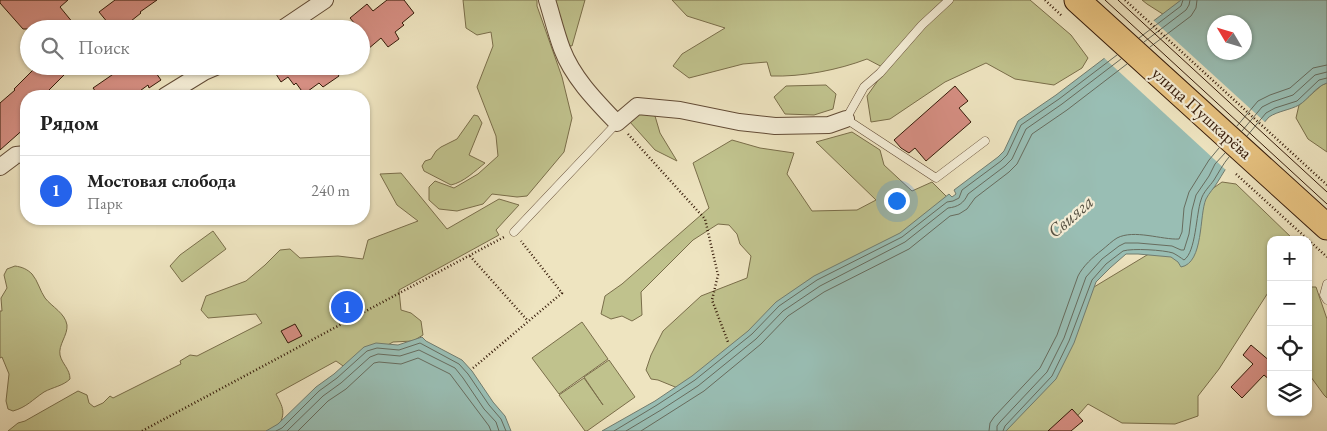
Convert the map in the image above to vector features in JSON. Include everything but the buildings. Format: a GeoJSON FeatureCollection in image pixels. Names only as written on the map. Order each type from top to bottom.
{"type":"FeatureCollection","features":[{"type":"Feature","properties":{"kind":"main road","name":"улица Пушкарёва"},"geometry":{"type":"LineString","coordinates":[[1077,0],[1327,227]]}},
{"type":"Feature","properties":{"kind":"street"},"geometry":{"type":"LineString","coordinates":[[295,20],[325,0]]}},
{"type":"Feature","properties":{"kind":"street"},"geometry":{"type":"LineString","coordinates":[[547,0],[562,50],[592,97],[617,123],[637,106],[680,110],[739,122],[775,126],[829,125],[846,119]]}},
{"type":"Feature","properties":{"kind":"street"},"geometry":{"type":"LineString","coordinates":[[174,90],[199,75]]}},
{"type":"Feature","properties":{"kind":"street"},"geometry":{"type":"LineString","coordinates":[[0,167],[16,155],[20,155]]}},
{"type":"Feature","properties":{"kind":"lane"},"geometry":{"type":"LineString","coordinates":[[949,0],[922,25],[880,73],[864,87],[846,119],[936,178],[985,142]]}},
{"type":"Feature","properties":{"kind":"lane"},"geometry":{"type":"LineString","coordinates":[[514,232],[617,123]]}},
{"type":"Feature","properties":{"kind":"lane"},"geometry":{"type":"LineString","coordinates":[[1327,284],[1324,295],[1327,300]]}},
{"type":"Feature","properties":{"kind":"path"},"geometry":{"type":"LineString","coordinates":[[1125,0],[1327,185]]}},
{"type":"Feature","properties":{"kind":"path"},"geometry":{"type":"LineString","coordinates":[[617,123],[705,219],[718,275],[712,300],[728,342]]}},
{"type":"Feature","properties":{"kind":"path"},"geometry":{"type":"LineString","coordinates":[[142,431],[514,232],[562,293],[473,368]]}},
{"type":"Feature","properties":{"kind":"path"},"geometry":{"type":"LineString","coordinates":[[470,256],[528,322]]}},
{"type":"Feature","properties":{"kind":"green space"},"geometry":{"type":"Polygon","coordinates":[[[463,0],[537,0],[537,6],[562,77],[572,118],[564,152],[527,196],[517,197],[492,194],[483,204],[457,211],[439,209],[429,200],[429,187],[435,181],[454,188],[478,174],[498,156],[496,136],[477,87],[493,46],[491,32],[477,35],[466,28],[463,0]]]}},
{"type":"Feature","properties":{"kind":"green space"},"geometry":{"type":"Polygon","coordinates":[[[555,0],[585,0],[572,46],[566,45],[555,0]]]}},
{"type":"Feature","properties":{"kind":"green space"},"geometry":{"type":"Polygon","coordinates":[[[672,0],[1030,0],[1071,35],[1088,58],[1082,68],[1054,85],[1015,79],[986,63],[945,82],[890,119],[871,122],[867,96],[886,69],[867,59],[807,74],[771,76],[767,62],[743,64],[689,78],[673,66],[682,54],[725,28],[687,16],[672,0]]]}},
{"type":"Feature","properties":{"kind":"green space"},"geometry":{"type":"Polygon","coordinates":[[[1142,0],[1196,0],[1169,18],[1142,0]]]}},
{"type":"Feature","properties":{"kind":"green space"},"geometry":{"type":"Polygon","coordinates":[[[1327,83],[1327,152],[1308,139],[1296,118],[1299,105],[1322,85],[1327,83]]]}},
{"type":"Feature","properties":{"kind":"green space"},"geometry":{"type":"Polygon","coordinates":[[[826,85],[836,94],[833,109],[814,115],[785,114],[774,97],[786,86],[826,85]]]}},
{"type":"Feature","properties":{"kind":"green space"},"geometry":{"type":"Polygon","coordinates":[[[640,110],[655,116],[660,133],[677,161],[655,150],[621,112],[640,110]]]}},
{"type":"Feature","properties":{"kind":"green space"},"geometry":{"type":"Polygon","coordinates":[[[474,115],[478,116],[482,123],[469,155],[485,163],[465,179],[451,185],[424,171],[422,166],[425,161],[431,159],[441,147],[457,139],[474,115]]]}},
{"type":"Feature","properties":{"kind":"green space"},"geometry":{"type":"Polygon","coordinates":[[[852,132],[880,150],[884,165],[912,191],[932,182],[957,207],[685,391],[651,379],[646,370],[663,331],[701,296],[747,278],[751,256],[740,244],[737,234],[729,225],[718,224],[693,240],[641,292],[642,315],[632,321],[622,316],[611,319],[601,314],[605,296],[622,284],[709,208],[693,163],[732,140],[760,148],[794,153],[787,174],[812,211],[857,210],[876,200],[816,142],[852,132]]]}},
{"type":"Feature","properties":{"kind":"green space"},"geometry":{"type":"Polygon","coordinates":[[[401,173],[447,229],[499,199],[519,205],[496,230],[499,235],[399,290],[401,310],[411,313],[421,321],[423,335],[413,341],[393,342],[346,368],[336,361],[276,394],[283,412],[277,431],[8,431],[18,423],[25,421],[78,391],[87,395],[89,403],[94,407],[103,403],[110,396],[113,398],[181,364],[180,361],[190,355],[197,356],[262,323],[256,314],[208,318],[201,310],[206,296],[246,281],[280,250],[290,249],[300,258],[338,256],[363,259],[368,240],[418,221],[397,205],[380,174],[401,173]]]}},
{"type":"Feature","properties":{"kind":"green space"},"geometry":{"type":"Polygon","coordinates":[[[1222,182],[1236,184],[1290,236],[1267,236],[1267,294],[1219,369],[1198,396],[1198,416],[1175,424],[1122,423],[1088,404],[1064,431],[996,431],[1089,290],[1200,223],[1205,194],[1222,182]]]}},
{"type":"Feature","properties":{"kind":"green space"},"geometry":{"type":"Polygon","coordinates":[[[213,231],[226,249],[182,282],[170,266],[180,255],[213,231]]]}},
{"type":"Feature","properties":{"kind":"green space"},"geometry":{"type":"Polygon","coordinates":[[[15,266],[24,268],[32,274],[45,298],[66,321],[67,329],[60,348],[60,355],[69,372],[70,379],[13,411],[8,409],[6,401],[9,374],[2,357],[0,358],[0,311],[2,311],[1,298],[7,288],[4,275],[7,269],[15,266]]]}},
{"type":"Feature","properties":{"kind":"green space"},"geometry":{"type":"Polygon","coordinates":[[[1312,287],[1316,287],[1327,319],[1327,398],[1312,378],[1312,287]]]}},
{"type":"Feature","properties":{"kind":"green space"},"geometry":{"type":"Polygon","coordinates":[[[582,322],[608,359],[559,394],[532,358],[582,322]]]}},
{"type":"Feature","properties":{"kind":"green space"},"geometry":{"type":"Polygon","coordinates":[[[609,360],[635,397],[585,431],[559,395],[584,378],[603,405],[584,377],[609,360]]]}},
{"type":"Feature","properties":{"kind":"water","name":"Свияга"},"geometry":{"type":"Polygon","coordinates":[[[1181,0],[1327,0],[1327,83],[1319,87],[1299,105],[1269,117],[1235,156],[1206,199],[1200,238],[1194,257],[1188,264],[1181,267],[1171,257],[1126,254],[1096,282],[1074,343],[1056,379],[1006,431],[602,431],[655,401],[692,376],[748,331],[776,302],[814,276],[900,233],[949,194],[952,197],[956,194],[954,190],[1004,151],[1018,121],[1056,95],[1181,0]]]}},
{"type":"Feature","properties":{"kind":"water"},"geometry":{"type":"Polygon","coordinates":[[[422,337],[462,360],[505,416],[511,431],[266,431],[278,424],[316,387],[334,374],[364,347],[376,343],[398,345],[422,337]]]}},
{"type":"Feature","properties":{"kind":"pier"},"geometry":{"type":"Polygon","coordinates":[[[1152,19],[1266,123],[1227,171],[1102,56],[1152,19]]]}},
{"type":"Feature","properties":{"kind":"tram line"},"geometry":{"type":"LineString","coordinates":[[1105,0],[1327,204]]}},
{"type":"Feature","properties":{"kind":"tram line"},"geometry":{"type":"LineString","coordinates":[[1118,0],[1327,192]]}},
{"type":"Feature","properties":{"kind":"place","name":"Мостовая слобода"},"geometry":{"type":"Point","coordinates":[347,307]}}]}
